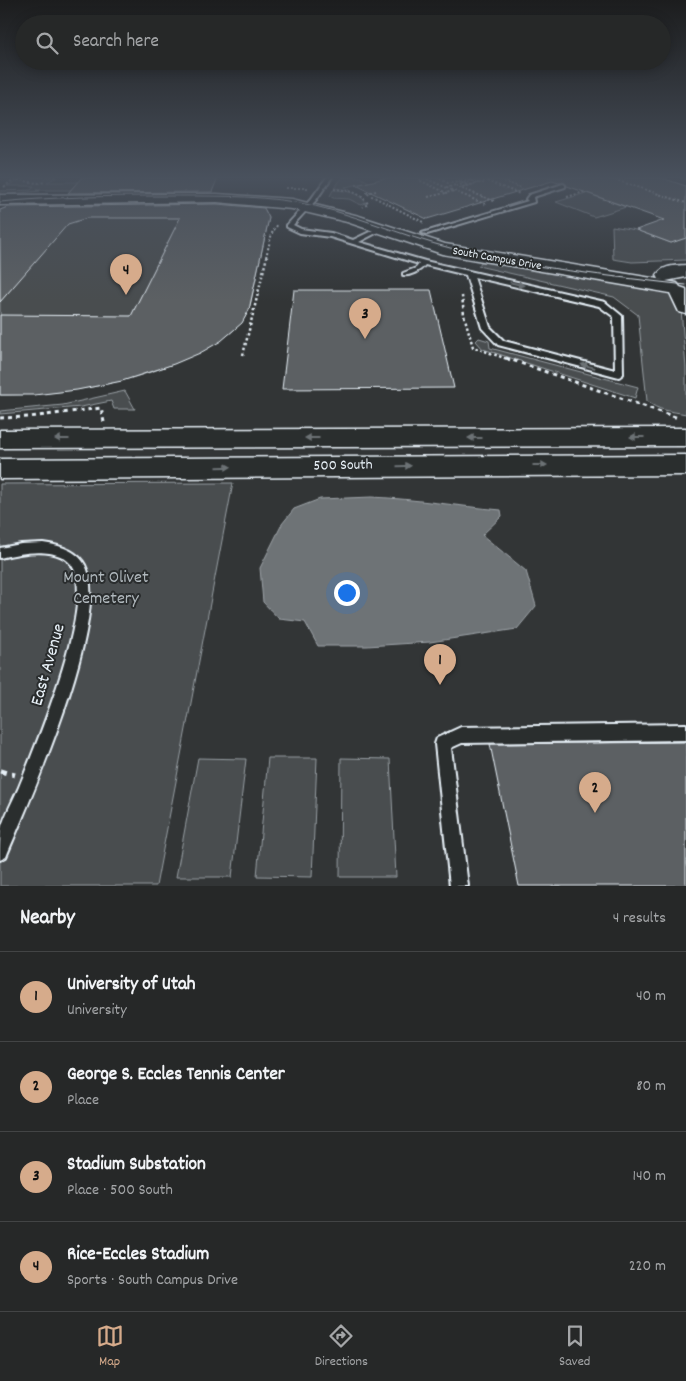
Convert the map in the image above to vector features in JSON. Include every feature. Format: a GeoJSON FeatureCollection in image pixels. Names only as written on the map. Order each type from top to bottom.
{"type":"FeatureCollection","features":[{"type":"Feature","properties":{"kind":"street","name":"South Campus Drive"},"geometry":{"type":"LineString","coordinates":[[352,218],[426,244],[461,253],[678,292]]}},
{"type":"Feature","properties":{"kind":"street","name":"South Campus Drive"},"geometry":{"type":"LineString","coordinates":[[388,218],[485,250],[603,268],[678,292]]}},
{"type":"Feature","properties":{"kind":"street"},"geometry":{"type":"LineString","coordinates":[[678,292],[672,272],[686,270]]}},
{"type":"Feature","properties":{"kind":"street","name":"500 South"},"geometry":{"type":"LineString","coordinates":[[0,439],[686,437]]}},
{"type":"Feature","properties":{"kind":"street"},"geometry":{"type":"LineString","coordinates":[[12,469],[104,451],[187,451],[202,449],[213,444],[218,438]]}},
{"type":"Feature","properties":{"kind":"street","name":"500 South"},"geometry":{"type":"LineString","coordinates":[[12,469],[686,465]]}},
{"type":"Feature","properties":{"kind":"lane"},"geometry":{"type":"LineString","coordinates":[[295,218],[289,226],[300,231],[331,235],[423,263],[469,273],[602,304],[618,316],[619,374],[501,343],[486,328],[469,273]]}},
{"type":"Feature","properties":{"kind":"lane"},"geometry":{"type":"LineString","coordinates":[[423,229],[466,218]]}},
{"type":"Feature","properties":{"kind":"lane"},"geometry":{"type":"LineString","coordinates":[[354,242],[380,229]]}},
{"type":"Feature","properties":{"kind":"lane"},"geometry":{"type":"LineString","coordinates":[[405,274],[418,269],[423,263]]}},
{"type":"Feature","properties":{"kind":"lane","name":"East Avenue"},"geometry":{"type":"LineString","coordinates":[[0,552],[32,547],[67,553],[80,568],[85,590],[82,619],[74,658],[31,778],[0,851]]}},
{"type":"Feature","properties":{"kind":"lane"},"geometry":{"type":"LineString","coordinates":[[459,886],[443,744],[461,735],[686,732]]}},
{"type":"Feature","properties":{"kind":"path"},"geometry":{"type":"LineString","coordinates":[[416,218],[423,222],[423,229]]}},
{"type":"Feature","properties":{"kind":"path"},"geometry":{"type":"LineString","coordinates":[[243,355],[272,234]]}},
{"type":"Feature","properties":{"kind":"green space"},"geometry":{"type":"Polygon","coordinates":[[[0,218],[269,218],[249,310],[240,324],[220,340],[174,363],[126,379],[76,390],[0,395],[0,218]]]}},
{"type":"Feature","properties":{"kind":"green space"},"geometry":{"type":"Polygon","coordinates":[[[612,226],[636,230],[671,243],[686,238],[686,260],[632,262],[613,259],[612,226]]]}},
{"type":"Feature","properties":{"kind":"green space"},"geometry":{"type":"Polygon","coordinates":[[[483,260],[663,289],[680,298],[686,368],[686,414],[660,409],[647,401],[638,315],[614,297],[478,266],[483,260]]]}},
{"type":"Feature","properties":{"kind":"green space"},"geometry":{"type":"Polygon","coordinates":[[[479,338],[489,341],[490,348],[638,387],[635,398],[483,349],[476,341],[479,338]]]}},
{"type":"Feature","properties":{"kind":"green space"},"geometry":{"type":"Polygon","coordinates":[[[125,391],[135,409],[114,409],[111,401],[81,407],[0,414],[0,411],[63,405],[125,391]]]}},
{"type":"Feature","properties":{"kind":"green space","name":"Mount Olivet Cemetery"},"geometry":{"type":"Polygon","coordinates":[[[233,483],[156,886],[0,886],[0,484],[233,483]]]}},
{"type":"Feature","properties":{"kind":"green space"},"geometry":{"type":"Polygon","coordinates":[[[198,758],[246,759],[232,877],[176,877],[198,758]]]}},
{"type":"Feature","properties":{"kind":"green space"},"geometry":{"type":"Polygon","coordinates":[[[268,758],[317,758],[312,877],[257,876],[268,758]]]}},
{"type":"Feature","properties":{"kind":"green space"},"geometry":{"type":"Polygon","coordinates":[[[341,758],[390,759],[396,877],[340,877],[341,758]]]}},
{"type":"Feature","properties":{"kind":"shaded area"},"geometry":{"type":"Polygon","coordinates":[[[372,497],[501,510],[502,516],[482,535],[526,571],[536,606],[517,629],[430,642],[367,646],[318,646],[305,622],[279,619],[263,602],[260,568],[282,524],[294,509],[320,499],[372,497]]]}},
{"type":"Feature","properties":{"kind":"building"},"geometry":{"type":"Polygon","coordinates":[[[0,218],[86,218],[68,224],[0,302],[0,218]]]}},
{"type":"Feature","properties":{"kind":"building"},"geometry":{"type":"Polygon","coordinates":[[[180,218],[269,218],[249,310],[242,323],[221,341],[200,353],[174,364],[122,381],[77,390],[34,395],[0,395],[0,315],[131,316],[180,218]]]}},
{"type":"Feature","properties":{"kind":"building"},"geometry":{"type":"Polygon","coordinates":[[[659,218],[686,218],[686,238],[671,243],[636,230],[664,220],[659,218]]]}},
{"type":"Feature","properties":{"kind":"building"},"geometry":{"type":"Polygon","coordinates":[[[294,290],[431,290],[454,388],[282,389],[294,290]]]}},
{"type":"Feature","properties":{"kind":"building"},"geometry":{"type":"Polygon","coordinates":[[[686,742],[686,886],[519,886],[490,744],[686,742]]]}},
{"type":"Feature","properties":{"kind":"tram line"},"geometry":{"type":"LineString","coordinates":[[359,218],[434,244],[483,256],[569,271],[686,285]]}},
{"type":"Feature","properties":{"kind":"place","name":"Rice-Eccles Stadium"},"geometry":{"type":"Point","coordinates":[126,295]}},
{"type":"Feature","properties":{"kind":"place","name":"Stadium Substation"},"geometry":{"type":"Point","coordinates":[365,339]}},
{"type":"Feature","properties":{"kind":"place","name":"University of Utah"},"geometry":{"type":"Point","coordinates":[440,685]}},
{"type":"Feature","properties":{"kind":"place","name":"George S. Eccles Tennis Center"},"geometry":{"type":"Point","coordinates":[595,813]}}]}
